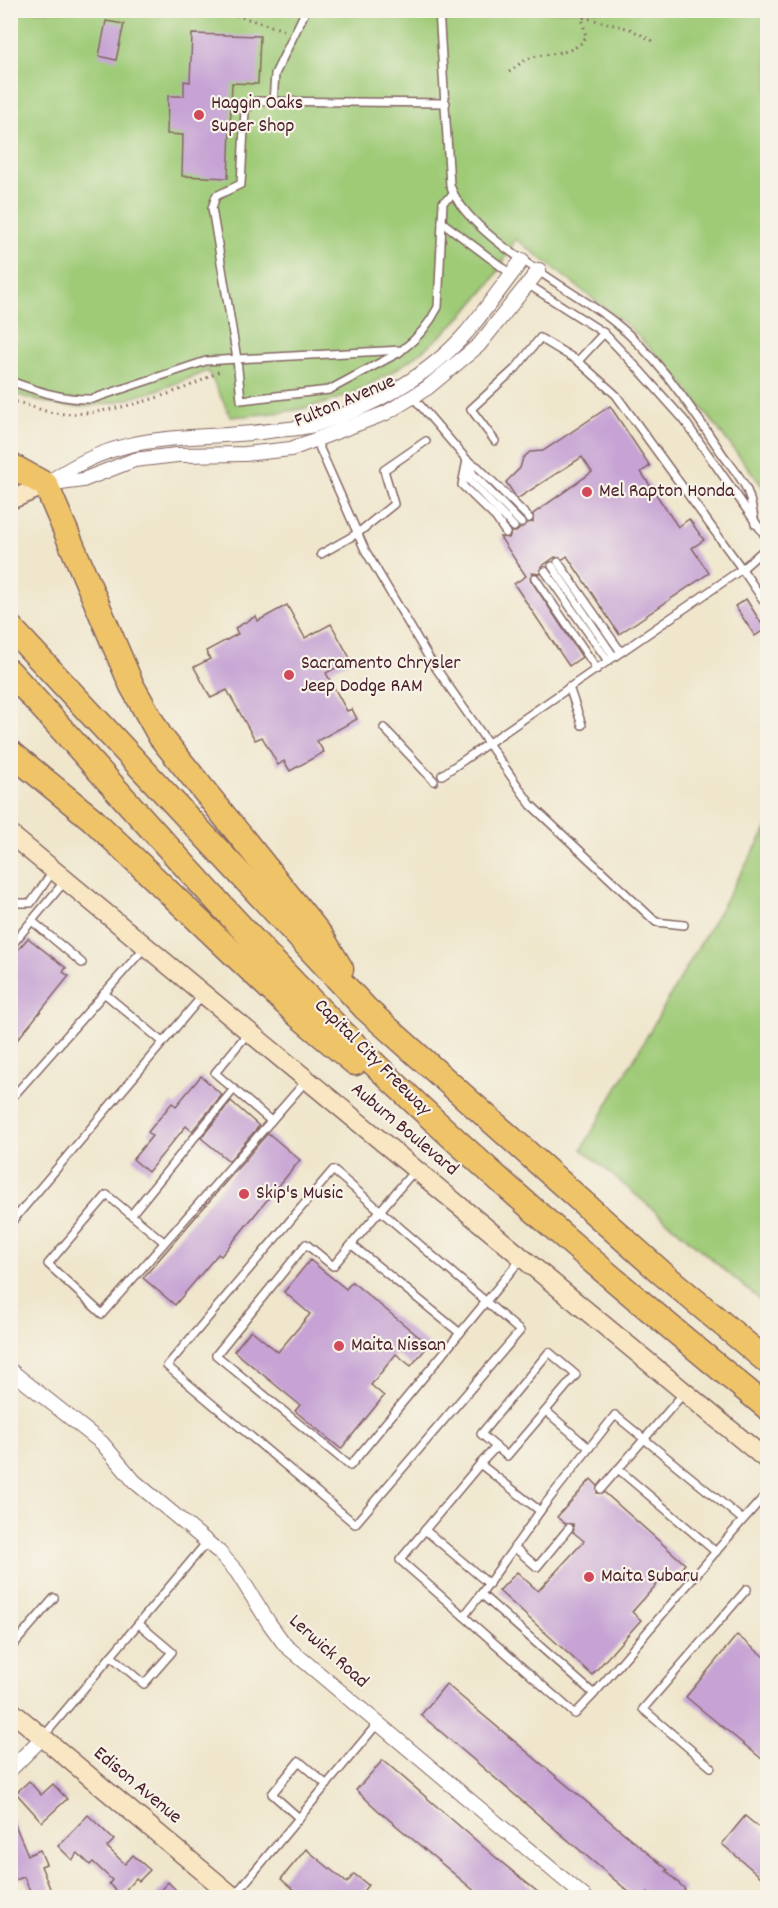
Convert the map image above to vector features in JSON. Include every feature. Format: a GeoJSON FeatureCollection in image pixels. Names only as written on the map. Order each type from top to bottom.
{"type":"FeatureCollection","features":[{"type":"Feature","properties":{"kind":"highway"},"geometry":{"type":"LineString","coordinates":[[10,465],[46,485],[132,686],[160,736],[321,936],[366,1009]]}},
{"type":"Feature","properties":{"kind":"highway","name":"Capital City Freeway"},"geometry":{"type":"LineString","coordinates":[[10,627],[366,1009],[663,1274],[768,1362]]}},
{"type":"Feature","properties":{"kind":"highway","name":"Capital City Freeway"},"geometry":{"type":"LineString","coordinates":[[10,672],[264,950],[389,1078],[520,1201],[768,1408]]}},
{"type":"Feature","properties":{"kind":"highway"},"geometry":{"type":"LineString","coordinates":[[10,752],[92,819],[299,1016],[520,1201]]}},
{"type":"Feature","properties":{"kind":"main road","name":"Fulton Avenue"},"geometry":{"type":"LineString","coordinates":[[10,500],[46,485]]}},
{"type":"Feature","properties":{"kind":"main road","name":"Auburn Boulevard"},"geometry":{"type":"LineString","coordinates":[[10,834],[768,1461]]}},
{"type":"Feature","properties":{"kind":"main road","name":"Edison Avenue"},"geometry":{"type":"LineString","coordinates":[[10,1710],[234,1897]]}},
{"type":"Feature","properties":{"kind":"street","name":"Fulton Avenue"},"geometry":{"type":"LineString","coordinates":[[46,485],[75,464],[136,442],[169,437],[246,434],[312,426],[378,399],[420,375],[466,333],[522,260]]}},
{"type":"Feature","properties":{"kind":"street","name":"Fulton Avenue"},"geometry":{"type":"LineString","coordinates":[[46,485],[83,480],[134,460],[177,455],[245,454],[291,449],[386,413],[413,397],[479,345],[539,270]]}},
{"type":"Feature","properties":{"kind":"street"},"geometry":{"type":"LineString","coordinates":[[511,274],[529,285]]}},
{"type":"Feature","properties":{"kind":"street","name":"Lerwick Road"},"geometry":{"type":"LineString","coordinates":[[10,1370],[102,1443],[134,1481],[207,1542],[237,1572],[285,1645],[586,1898]]}},
{"type":"Feature","properties":{"kind":"street"},"geometry":{"type":"LineString","coordinates":[[10,1770],[43,1737]]}},
{"type":"Feature","properties":{"kind":"lane"},"geometry":{"type":"LineString","coordinates":[[273,102],[275,74],[306,10]]}},
{"type":"Feature","properties":{"kind":"lane"},"geometry":{"type":"LineString","coordinates":[[447,10],[439,13],[450,185],[453,195],[468,214],[522,260],[614,321],[646,352],[694,412],[748,492],[755,524]]}},
{"type":"Feature","properties":{"kind":"lane"},"geometry":{"type":"LineString","coordinates":[[446,103],[256,101],[245,110],[242,184],[216,196],[212,208],[237,360],[241,400],[329,390],[416,340],[431,321],[438,307],[444,202],[453,195]]}},
{"type":"Feature","properties":{"kind":"lane"},"geometry":{"type":"LineString","coordinates":[[442,222],[511,274]]}},
{"type":"Feature","properties":{"kind":"lane"},"geometry":{"type":"LineString","coordinates":[[529,285],[604,333],[684,420],[768,540]]}},
{"type":"Feature","properties":{"kind":"lane"},"geometry":{"type":"LineString","coordinates":[[578,361],[604,333]]}},
{"type":"Feature","properties":{"kind":"lane"},"geometry":{"type":"LineString","coordinates":[[495,441],[471,409],[516,368],[540,338],[578,361],[616,395],[768,607]]}},
{"type":"Feature","properties":{"kind":"lane"},"geometry":{"type":"LineString","coordinates":[[10,381],[52,396],[73,400],[92,399],[206,361],[402,350]]}},
{"type":"Feature","properties":{"kind":"lane"},"geometry":{"type":"LineString","coordinates":[[413,397],[467,460],[478,467],[529,518]]}},
{"type":"Feature","properties":{"kind":"lane"},"geometry":{"type":"LineString","coordinates":[[312,426],[358,533],[429,658],[531,805],[656,922],[684,925]]}},
{"type":"Feature","properties":{"kind":"lane"},"geometry":{"type":"LineString","coordinates":[[321,554],[358,533],[394,504],[384,470],[426,441]]}},
{"type":"Feature","properties":{"kind":"lane"},"geometry":{"type":"LineString","coordinates":[[467,460],[469,480],[518,525]]}},
{"type":"Feature","properties":{"kind":"lane"},"geometry":{"type":"LineString","coordinates":[[467,460],[462,485],[496,518],[506,533]]}},
{"type":"Feature","properties":{"kind":"lane"},"geometry":{"type":"LineString","coordinates":[[442,775],[742,569],[768,546]]}},
{"type":"Feature","properties":{"kind":"lane"},"geometry":{"type":"LineString","coordinates":[[611,659],[552,566],[621,652]]}},
{"type":"Feature","properties":{"kind":"lane"},"geometry":{"type":"LineString","coordinates":[[535,578],[597,669]]}},
{"type":"Feature","properties":{"kind":"lane"},"geometry":{"type":"LineString","coordinates":[[569,687],[582,725]]}},
{"type":"Feature","properties":{"kind":"lane"},"geometry":{"type":"LineString","coordinates":[[384,728],[434,781]]}},
{"type":"Feature","properties":{"kind":"lane"},"geometry":{"type":"LineString","coordinates":[[10,903],[31,903],[61,874]]}},
{"type":"Feature","properties":{"kind":"lane"},"geometry":{"type":"LineString","coordinates":[[10,947],[32,921],[61,874]]}},
{"type":"Feature","properties":{"kind":"lane"},"geometry":{"type":"LineString","coordinates":[[32,921],[82,963]]}},
{"type":"Feature","properties":{"kind":"lane"},"geometry":{"type":"LineString","coordinates":[[10,1100],[146,946]]}},
{"type":"Feature","properties":{"kind":"lane"},"geometry":{"type":"LineString","coordinates":[[104,993],[163,1042]]}},
{"type":"Feature","properties":{"kind":"lane"},"geometry":{"type":"LineString","coordinates":[[10,1224],[204,993]]}},
{"type":"Feature","properties":{"kind":"lane"},"geometry":{"type":"LineString","coordinates":[[249,1031],[215,1073],[271,1121]]}},
{"type":"Feature","properties":{"kind":"lane"},"geometry":{"type":"LineString","coordinates":[[164,1242],[107,1195],[48,1264],[102,1314],[307,1079]]}},
{"type":"Feature","properties":{"kind":"lane"},"geometry":{"type":"LineString","coordinates":[[130,1215],[234,1089]]}},
{"type":"Feature","properties":{"kind":"lane"},"geometry":{"type":"LineString","coordinates":[[333,1170],[380,1211],[520,1331],[356,1524],[168,1366],[333,1170]]}},
{"type":"Feature","properties":{"kind":"lane"},"geometry":{"type":"LineString","coordinates":[[416,1170],[333,1266],[306,1244],[216,1355],[350,1466],[522,1258]]}},
{"type":"Feature","properties":{"kind":"lane"},"geometry":{"type":"LineString","coordinates":[[352,1245],[460,1333]]}},
{"type":"Feature","properties":{"kind":"lane"},"geometry":{"type":"LineString","coordinates":[[549,1352],[576,1375],[507,1456],[496,1447],[481,1434],[549,1352]]}},
{"type":"Feature","properties":{"kind":"lane"},"geometry":{"type":"LineString","coordinates":[[601,1489],[684,1392]]}},
{"type":"Feature","properties":{"kind":"lane"},"geometry":{"type":"LineString","coordinates":[[546,1411],[589,1449]]}},
{"type":"Feature","properties":{"kind":"lane"},"geometry":{"type":"LineString","coordinates":[[464,1616],[615,1415],[743,1521]]}},
{"type":"Feature","properties":{"kind":"lane"},"geometry":{"type":"LineString","coordinates":[[496,1447],[400,1560],[575,1714],[768,1492]]}},
{"type":"Feature","properties":{"kind":"lane"},"geometry":{"type":"LineString","coordinates":[[480,1464],[540,1512]]}},
{"type":"Feature","properties":{"kind":"lane"},"geometry":{"type":"LineString","coordinates":[[618,1469],[716,1552]]}},
{"type":"Feature","properties":{"kind":"lane"},"geometry":{"type":"LineString","coordinates":[[514,1547],[537,1567],[569,1528]]}},
{"type":"Feature","properties":{"kind":"lane"},"geometry":{"type":"LineString","coordinates":[[425,1530],[489,1584]]}},
{"type":"Feature","properties":{"kind":"lane"},"geometry":{"type":"LineString","coordinates":[[43,1737],[207,1542]]}},
{"type":"Feature","properties":{"kind":"lane"},"geometry":{"type":"LineString","coordinates":[[711,1767],[643,1709],[747,1589]]}},
{"type":"Feature","properties":{"kind":"lane"},"geometry":{"type":"LineString","coordinates":[[482,1594],[594,1694]]}},
{"type":"Feature","properties":{"kind":"lane"},"geometry":{"type":"LineString","coordinates":[[10,1649],[54,1598]]}},
{"type":"Feature","properties":{"kind":"lane"},"geometry":{"type":"LineString","coordinates":[[111,1656],[144,1683],[172,1652],[139,1624]]}},
{"type":"Feature","properties":{"kind":"lane"},"geometry":{"type":"LineString","coordinates":[[234,1897],[378,1723]]}},
{"type":"Feature","properties":{"kind":"lane"},"geometry":{"type":"LineString","coordinates":[[299,1818],[272,1794],[299,1761],[327,1785]]}},
{"type":"Feature","properties":{"kind":"path"},"geometry":{"type":"LineString","coordinates":[[219,10],[294,33]]}},
{"type":"Feature","properties":{"kind":"path"},"geometry":{"type":"LineString","coordinates":[[574,10],[582,17],[630,29],[655,42]]}},
{"type":"Feature","properties":{"kind":"path"},"geometry":{"type":"LineString","coordinates":[[509,72],[528,59],[569,51],[580,46],[586,37],[582,17]]}},
{"type":"Feature","properties":{"kind":"green space"},"geometry":{"type":"Polygon","coordinates":[[[10,11],[767,11],[767,492],[674,372],[628,326],[516,239],[488,286],[455,323],[437,339],[397,369],[376,381],[319,405],[281,412],[231,417],[208,371],[134,397],[88,406],[59,405],[11,393],[10,11]]]}},
{"type":"Feature","properties":{"kind":"green space"},"geometry":{"type":"Polygon","coordinates":[[[767,828],[767,1306],[582,1149],[767,828]]]}},
{"type":"Feature","properties":{"kind":"building"},"geometry":{"type":"Polygon","coordinates":[[[106,21],[124,24],[116,60],[99,56],[106,21]]]}},
{"type":"Feature","properties":{"kind":"building","name":"Haggin Oaks Super Shop"},"geometry":{"type":"Polygon","coordinates":[[[192,34],[260,36],[258,84],[232,83],[228,178],[182,176],[183,135],[167,134],[168,96],[184,96],[184,81],[190,82],[192,34]]]}},
{"type":"Feature","properties":{"kind":"building"},"geometry":{"type":"Polygon","coordinates":[[[610,406],[650,466],[641,472],[678,527],[689,519],[704,540],[692,548],[709,573],[619,634],[567,556],[563,559],[555,557],[541,567],[540,574],[532,573],[530,579],[582,657],[569,666],[514,584],[526,576],[500,537],[509,538],[511,532],[516,532],[527,523],[533,522],[533,514],[592,472],[582,457],[517,499],[506,482],[520,468],[523,458],[530,452],[543,451],[610,406]]]}},
{"type":"Feature","properties":{"kind":"building"},"geometry":{"type":"Polygon","coordinates":[[[746,599],[765,629],[755,636],[735,606],[746,599]]]}},
{"type":"Feature","properties":{"kind":"building"},"geometry":{"type":"Polygon","coordinates":[[[287,605],[305,638],[331,624],[351,660],[326,673],[347,711],[352,709],[357,719],[317,741],[324,752],[290,771],[284,761],[278,765],[262,737],[255,740],[227,690],[211,698],[194,667],[210,659],[206,651],[238,634],[235,628],[256,616],[258,621],[287,605]]]}},
{"type":"Feature","properties":{"kind":"building"},"geometry":{"type":"Polygon","coordinates":[[[28,938],[66,968],[63,972],[69,976],[10,1049],[10,959],[28,938]]]}},
{"type":"Feature","properties":{"kind":"building"},"geometry":{"type":"Polygon","coordinates":[[[201,1076],[222,1095],[192,1131],[186,1126],[148,1172],[133,1159],[152,1136],[148,1132],[172,1103],[176,1106],[201,1076]]]}},
{"type":"Feature","properties":{"kind":"building"},"geometry":{"type":"Polygon","coordinates":[[[231,1101],[259,1126],[229,1161],[201,1138],[231,1101]]]}},
{"type":"Feature","properties":{"kind":"building","name":"Skip's Music"},"geometry":{"type":"Polygon","coordinates":[[[268,1133],[300,1160],[221,1256],[218,1254],[175,1305],[143,1278],[268,1133]]]}},
{"type":"Feature","properties":{"kind":"building"},"geometry":{"type":"Polygon","coordinates":[[[310,1260],[346,1289],[352,1282],[429,1345],[411,1366],[396,1354],[371,1385],[384,1396],[341,1449],[295,1411],[300,1405],[234,1351],[251,1330],[278,1352],[310,1314],[284,1292],[310,1260]]]}},
{"type":"Feature","properties":{"kind":"building"},"geometry":{"type":"Polygon","coordinates":[[[591,1479],[597,1485],[597,1493],[605,1493],[685,1564],[672,1579],[666,1574],[632,1612],[641,1620],[592,1675],[499,1591],[517,1572],[538,1591],[584,1541],[573,1532],[573,1524],[565,1524],[557,1517],[591,1479]]]}},
{"type":"Feature","properties":{"kind":"building"},"geometry":{"type":"Polygon","coordinates":[[[737,1635],[768,1660],[768,1764],[686,1697],[737,1635]]]}},
{"type":"Feature","properties":{"kind":"building"},"geometry":{"type":"Polygon","coordinates":[[[446,1684],[668,1870],[666,1871],[685,1889],[678,1898],[655,1898],[648,1892],[643,1898],[636,1898],[421,1715],[446,1684]]]}},
{"type":"Feature","properties":{"kind":"building"},"geometry":{"type":"Polygon","coordinates":[[[383,1760],[545,1898],[483,1898],[380,1812],[356,1790],[383,1760]]]}},
{"type":"Feature","properties":{"kind":"building"},"geometry":{"type":"Polygon","coordinates":[[[29,1781],[41,1795],[53,1784],[67,1799],[42,1822],[16,1793],[29,1781]]]}},
{"type":"Feature","properties":{"kind":"building"},"geometry":{"type":"Polygon","coordinates":[[[10,1813],[28,1855],[40,1850],[46,1864],[41,1866],[54,1898],[33,1898],[24,1877],[10,1882],[10,1813]]]}},
{"type":"Feature","properties":{"kind":"building"},"geometry":{"type":"Polygon","coordinates":[[[88,1815],[114,1840],[107,1847],[125,1864],[133,1855],[150,1870],[139,1881],[136,1878],[121,1895],[109,1884],[112,1880],[93,1862],[90,1865],[78,1853],[72,1860],[58,1846],[88,1815]]]}},
{"type":"Feature","properties":{"kind":"building"},"geometry":{"type":"Polygon","coordinates":[[[745,1816],[768,1835],[768,1883],[722,1844],[745,1816]]]}},
{"type":"Feature","properties":{"kind":"building"},"geometry":{"type":"Polygon","coordinates":[[[306,1849],[347,1883],[354,1874],[368,1885],[358,1898],[303,1898],[281,1879],[306,1849]]]}},
{"type":"Feature","properties":{"kind":"building"},"geometry":{"type":"Polygon","coordinates":[[[168,1882],[184,1898],[153,1898],[168,1882]]]}},
{"type":"Feature","properties":{"kind":"place","name":"Haggin Oaks Super Shop"},"geometry":{"type":"Point","coordinates":[199,115]}},
{"type":"Feature","properties":{"kind":"place","name":"Mel Rapton Honda"},"geometry":{"type":"Point","coordinates":[587,492]}},
{"type":"Feature","properties":{"kind":"place","name":"Sacramento Chrysler Jeep Dodge RAM"},"geometry":{"type":"Point","coordinates":[289,675]}},
{"type":"Feature","properties":{"kind":"place","name":"Skip's Music"},"geometry":{"type":"Point","coordinates":[244,1194]}},
{"type":"Feature","properties":{"kind":"place","name":"Maita Nissan"},"geometry":{"type":"Point","coordinates":[339,1346]}},
{"type":"Feature","properties":{"kind":"place","name":"Maita Subaru"},"geometry":{"type":"Point","coordinates":[589,1577]}}]}
